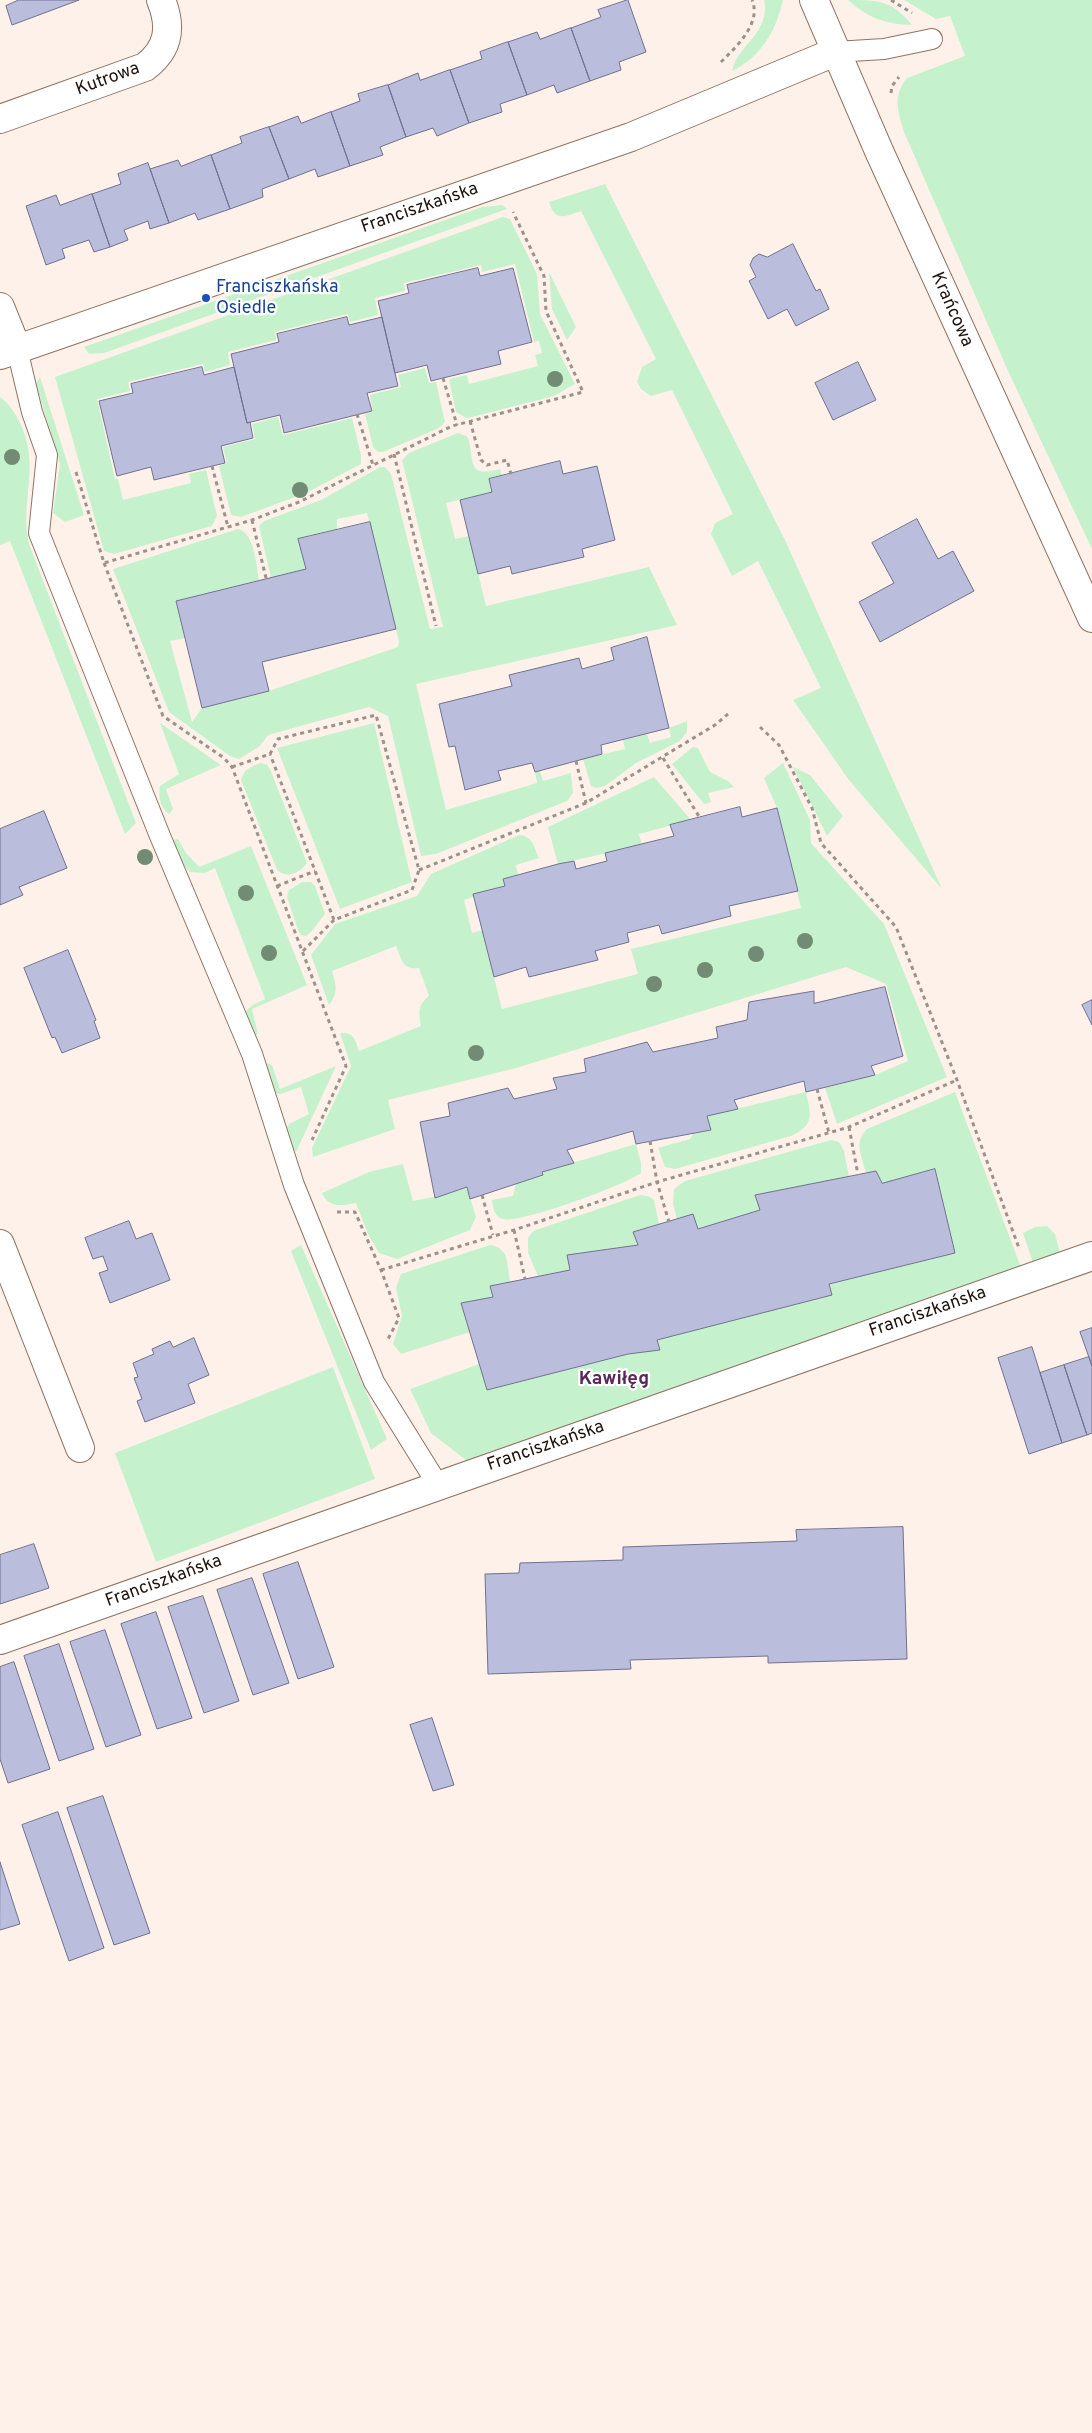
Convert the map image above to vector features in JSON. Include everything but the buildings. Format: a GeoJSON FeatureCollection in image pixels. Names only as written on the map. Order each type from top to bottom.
{"type":"FeatureCollection","features":[{"type":"Feature","properties":{"kind":"street","name":"Kutrowa"},"geometry":{"type":"LineString","coordinates":[[0,119],[145,67],[160,53],[168,34],[168,22],[161,0]]}},
{"type":"Feature","properties":{"kind":"street","name":"Krańcowa"},"geometry":{"type":"LineString","coordinates":[[814,0],[835,52],[1092,618]]}},
{"type":"Feature","properties":{"kind":"street","name":"Franciszkańska"},"geometry":{"type":"LineString","coordinates":[[8,352],[631,136],[835,52]]}},
{"type":"Feature","properties":{"kind":"street"},"geometry":{"type":"LineString","coordinates":[[0,307],[8,352]]}},
{"type":"Feature","properties":{"kind":"street"},"geometry":{"type":"LineString","coordinates":[[0,1244],[80,1448]]}},
{"type":"Feature","properties":{"kind":"street","name":"Franciszkańska"},"geometry":{"type":"LineString","coordinates":[[0,1640],[1092,1256]]}},
{"type":"Feature","properties":{"kind":"lane"},"geometry":{"type":"LineString","coordinates":[[835,52],[884,48],[932,39]]}},
{"type":"Feature","properties":{"kind":"lane"},"geometry":{"type":"LineString","coordinates":[[8,352],[47,455],[39,533],[160,836],[252,1054],[294,1185],[374,1382],[438,1485]]}},
{"type":"Feature","properties":{"kind":"path"},"geometry":{"type":"LineString","coordinates":[[720,64],[750,29],[755,7],[752,0]]}},
{"type":"Feature","properties":{"kind":"path"},"geometry":{"type":"LineString","coordinates":[[891,0],[923,20],[932,39]]}},
{"type":"Feature","properties":{"kind":"path"},"geometry":{"type":"LineString","coordinates":[[891,97],[892,86],[906,72]]}},
{"type":"Feature","properties":{"kind":"path"},"geometry":{"type":"LineString","coordinates":[[104,563],[252,520],[299,502],[394,454],[457,425],[583,392],[546,311],[544,276],[512,211]]}},
{"type":"Feature","properties":{"kind":"path"},"geometry":{"type":"LineString","coordinates":[[443,378],[457,425]]}},
{"type":"Feature","properties":{"kind":"path"},"geometry":{"type":"LineString","coordinates":[[357,414],[372,465]]}},
{"type":"Feature","properties":{"kind":"path"},"geometry":{"type":"LineString","coordinates":[[470,421],[481,460],[487,465],[507,460],[510,474]]}},
{"type":"Feature","properties":{"kind":"path"},"geometry":{"type":"LineString","coordinates":[[394,454],[436,626]]}},
{"type":"Feature","properties":{"kind":"path"},"geometry":{"type":"LineString","coordinates":[[212,466],[228,527]]}},
{"type":"Feature","properties":{"kind":"path"},"geometry":{"type":"LineString","coordinates":[[76,471],[104,563],[163,716],[224,758],[232,767],[346,1066],[309,1147]]}},
{"type":"Feature","properties":{"kind":"path"},"geometry":{"type":"LineString","coordinates":[[252,520],[266,578]]}},
{"type":"Feature","properties":{"kind":"path"},"geometry":{"type":"LineString","coordinates":[[232,767],[270,754],[278,739],[376,714],[419,870],[412,890],[334,920],[302,951]]}},
{"type":"Feature","properties":{"kind":"path"},"geometry":{"type":"LineString","coordinates":[[419,870],[586,803],[663,758],[715,725],[728,714]]}},
{"type":"Feature","properties":{"kind":"path"},"geometry":{"type":"LineString","coordinates":[[760,727],[779,745],[812,808],[822,843],[896,927],[958,1080],[1030,1278]]}},
{"type":"Feature","properties":{"kind":"path"},"geometry":{"type":"LineString","coordinates":[[270,754],[334,920]]}},
{"type":"Feature","properties":{"kind":"path"},"geometry":{"type":"LineString","coordinates":[[663,758],[700,818]]}},
{"type":"Feature","properties":{"kind":"path"},"geometry":{"type":"LineString","coordinates":[[576,761],[586,803]]}},
{"type":"Feature","properties":{"kind":"path"},"geometry":{"type":"LineString","coordinates":[[277,886],[315,871]]}},
{"type":"Feature","properties":{"kind":"path"},"geometry":{"type":"LineString","coordinates":[[381,1270],[514,1230],[657,1182],[849,1127],[958,1080]]}},
{"type":"Feature","properties":{"kind":"path"},"geometry":{"type":"LineString","coordinates":[[817,1089],[829,1133]]}},
{"type":"Feature","properties":{"kind":"path"},"geometry":{"type":"LineString","coordinates":[[849,1127],[858,1175]]}},
{"type":"Feature","properties":{"kind":"path"},"geometry":{"type":"LineString","coordinates":[[650,1141],[657,1182],[669,1222]]}},
{"type":"Feature","properties":{"kind":"path"},"geometry":{"type":"LineString","coordinates":[[482,1195],[493,1235]]}},
{"type":"Feature","properties":{"kind":"path"},"geometry":{"type":"LineString","coordinates":[[332,1211],[355,1212],[381,1270],[399,1318],[386,1341]]}},
{"type":"Feature","properties":{"kind":"path"},"geometry":{"type":"LineString","coordinates":[[514,1230],[525,1279]]}},
{"type":"Feature","properties":{"kind":"green space"},"geometry":{"type":"Polygon","coordinates":[[[764,0],[783,0],[776,22],[759,51],[732,71],[735,62],[763,21],[765,11],[764,0]]]}},
{"type":"Feature","properties":{"kind":"green space"},"geometry":{"type":"Polygon","coordinates":[[[848,0],[868,0],[884,3],[898,11],[912,25],[903,25],[877,19],[862,11],[848,0]]]}},
{"type":"Feature","properties":{"kind":"green space"},"geometry":{"type":"Polygon","coordinates":[[[904,0],[1092,0],[1092,549],[1008,371],[904,132],[898,111],[898,98],[899,91],[907,78],[965,56],[950,16],[936,19],[904,0]]]}},
{"type":"Feature","properties":{"kind":"green space"},"geometry":{"type":"Polygon","coordinates":[[[605,184],[785,540],[942,889],[849,780],[793,700],[821,688],[758,561],[732,576],[711,534],[715,523],[733,514],[672,390],[651,396],[641,389],[637,382],[642,367],[656,359],[581,211],[562,216],[554,213],[551,209],[549,202],[605,184]]]}},
{"type":"Feature","properties":{"kind":"green space"},"geometry":{"type":"Polygon","coordinates":[[[502,205],[507,209],[104,353],[89,354],[84,347],[482,207],[502,205]]]}},
{"type":"Feature","properties":{"kind":"green space"},"geometry":{"type":"Polygon","coordinates":[[[503,217],[510,219],[537,274],[540,314],[575,384],[554,396],[466,418],[456,412],[449,379],[467,375],[469,384],[538,366],[535,355],[542,353],[539,341],[534,342],[515,264],[482,272],[481,265],[404,283],[405,291],[375,298],[378,315],[350,322],[348,314],[275,332],[276,340],[228,352],[230,365],[205,372],[203,364],[128,382],[130,391],[97,399],[115,479],[118,479],[123,500],[191,483],[189,474],[206,470],[217,516],[212,526],[114,554],[104,551],[55,377],[503,217]]]}},
{"type":"Feature","properties":{"kind":"green space"},"geometry":{"type":"Polygon","coordinates":[[[549,272],[576,327],[567,340],[552,309],[549,272]]]}},
{"type":"Feature","properties":{"kind":"green space"},"geometry":{"type":"Polygon","coordinates":[[[425,368],[429,383],[436,382],[445,422],[439,428],[383,452],[378,452],[373,447],[365,414],[373,412],[370,395],[401,387],[398,375],[425,368]]]}},
{"type":"Feature","properties":{"kind":"green space"},"geometry":{"type":"Polygon","coordinates":[[[40,377],[84,515],[65,522],[53,513],[60,464],[36,384],[40,377]]]}},
{"type":"Feature","properties":{"kind":"green space"},"geometry":{"type":"Polygon","coordinates":[[[0,397],[13,411],[26,437],[30,468],[26,513],[29,544],[136,823],[125,834],[10,541],[0,545],[0,397]]]}},
{"type":"Feature","properties":{"kind":"green space"},"geometry":{"type":"Polygon","coordinates":[[[278,417],[283,435],[352,418],[361,455],[361,464],[306,493],[241,517],[231,515],[219,466],[227,463],[223,447],[255,439],[252,424],[278,417]]]}},
{"type":"Feature","properties":{"kind":"green space"},"geometry":{"type":"Polygon","coordinates":[[[458,433],[466,436],[469,440],[473,463],[478,470],[483,472],[500,469],[502,476],[489,479],[492,492],[446,503],[455,539],[469,536],[486,606],[649,567],[677,625],[416,684],[446,810],[537,783],[535,772],[540,771],[543,781],[571,773],[573,793],[567,801],[436,854],[421,856],[388,716],[369,707],[268,735],[260,746],[239,759],[230,756],[169,712],[113,569],[238,529],[248,537],[254,550],[259,580],[176,601],[185,638],[170,641],[192,722],[202,708],[266,692],[398,647],[399,641],[367,513],[337,519],[337,530],[299,539],[306,569],[271,578],[259,526],[264,521],[321,500],[380,467],[385,467],[391,474],[430,629],[443,627],[402,460],[409,453],[458,433]]]}},
{"type":"Feature","properties":{"kind":"green space"},"geometry":{"type":"Polygon","coordinates":[[[687,721],[687,732],[680,741],[636,763],[605,786],[596,788],[591,786],[583,759],[625,749],[623,740],[647,734],[650,743],[671,737],[669,728],[687,721]]]}},
{"type":"Feature","properties":{"kind":"green space"},"geometry":{"type":"Polygon","coordinates":[[[160,723],[221,765],[166,789],[173,809],[169,814],[160,801],[160,786],[179,774],[160,723]]]}},
{"type":"Feature","properties":{"kind":"green space"},"geometry":{"type":"Polygon","coordinates":[[[374,723],[412,882],[340,909],[277,748],[374,723]]]}},
{"type":"Feature","properties":{"kind":"green space"},"geometry":{"type":"Polygon","coordinates":[[[693,747],[698,748],[710,772],[728,781],[734,787],[708,793],[711,802],[704,804],[672,764],[693,747]]]}},
{"type":"Feature","properties":{"kind":"green space"},"geometry":{"type":"Polygon","coordinates":[[[261,763],[267,765],[270,769],[307,863],[301,870],[293,874],[281,873],[277,870],[241,780],[248,769],[261,763]]]}},
{"type":"Feature","properties":{"kind":"green space"},"geometry":{"type":"Polygon","coordinates":[[[783,763],[810,820],[811,843],[884,924],[947,1077],[837,1124],[825,1088],[875,1075],[908,1061],[886,984],[846,967],[516,1068],[388,1100],[395,1129],[313,1157],[312,1148],[351,1066],[340,1033],[351,1035],[359,1051],[421,1026],[419,1013],[422,1003],[429,996],[419,968],[406,966],[401,960],[396,946],[332,971],[336,989],[329,1005],[311,955],[335,924],[417,896],[431,874],[519,835],[530,840],[539,858],[516,865],[518,875],[504,879],[505,886],[464,900],[472,933],[482,930],[502,1009],[638,974],[631,949],[801,908],[777,808],[764,778],[783,763]]]}},
{"type":"Feature","properties":{"kind":"green space"},"geometry":{"type":"Polygon","coordinates":[[[793,767],[810,775],[843,816],[827,836],[793,767]]]}},
{"type":"Feature","properties":{"kind":"green space"},"geometry":{"type":"Polygon","coordinates":[[[654,777],[691,820],[639,834],[642,845],[558,864],[548,827],[654,777]]]}},
{"type":"Feature","properties":{"kind":"green space"},"geometry":{"type":"Polygon","coordinates":[[[178,839],[186,853],[199,867],[251,846],[307,985],[252,1009],[258,1034],[253,1036],[243,1019],[244,1015],[251,1006],[265,999],[215,868],[205,873],[190,872],[183,864],[172,840],[178,839]]]}},
{"type":"Feature","properties":{"kind":"green space"},"geometry":{"type":"Polygon","coordinates":[[[302,882],[311,882],[315,886],[325,914],[306,936],[301,935],[298,930],[287,897],[289,890],[302,882]]]}},
{"type":"Feature","properties":{"kind":"green space"},"geometry":{"type":"Polygon","coordinates":[[[267,1063],[272,1065],[280,1089],[336,1066],[296,1152],[291,1146],[286,1129],[289,1124],[309,1114],[301,1087],[280,1094],[274,1093],[262,1068],[267,1063]]]}},
{"type":"Feature","properties":{"kind":"green space"},"geometry":{"type":"Polygon","coordinates":[[[806,1092],[810,1113],[808,1123],[799,1132],[791,1136],[675,1169],[665,1167],[658,1148],[690,1139],[693,1134],[711,1130],[707,1116],[806,1092]]]}},
{"type":"Feature","properties":{"kind":"green space"},"geometry":{"type":"Polygon","coordinates":[[[955,1092],[1022,1270],[471,1464],[431,1433],[410,1389],[479,1364],[487,1390],[628,1354],[657,1340],[832,1295],[829,1284],[955,1253],[935,1169],[882,1183],[876,1171],[866,1173],[859,1144],[867,1129],[955,1092]]]}},
{"type":"Feature","properties":{"kind":"green space"},"geometry":{"type":"Polygon","coordinates":[[[831,1140],[839,1142],[844,1151],[849,1177],[755,1196],[760,1210],[698,1229],[677,1219],[673,1204],[674,1189],[685,1181],[831,1140]]]}},
{"type":"Feature","properties":{"kind":"green space"},"geometry":{"type":"Polygon","coordinates":[[[636,1144],[641,1163],[641,1173],[631,1179],[550,1210],[529,1216],[503,1219],[494,1212],[492,1200],[513,1196],[516,1184],[543,1176],[542,1172],[636,1144]]]}},
{"type":"Feature","properties":{"kind":"green space"},"geometry":{"type":"Polygon","coordinates":[[[403,1164],[413,1201],[439,1196],[467,1187],[476,1217],[470,1230],[397,1259],[379,1253],[368,1234],[356,1203],[346,1205],[332,1204],[322,1193],[369,1172],[403,1164]]]}},
{"type":"Feature","properties":{"kind":"green space"},"geometry":{"type":"Polygon","coordinates":[[[640,1195],[648,1196],[654,1200],[659,1224],[633,1232],[638,1245],[567,1255],[570,1270],[538,1276],[528,1253],[528,1238],[533,1231],[640,1195]]]}},
{"type":"Feature","properties":{"kind":"green space"},"geometry":{"type":"Polygon","coordinates":[[[1047,1226],[1055,1234],[1061,1257],[1034,1266],[1023,1233],[1035,1227],[1047,1226]]]}},
{"type":"Feature","properties":{"kind":"green space"},"geometry":{"type":"Polygon","coordinates":[[[301,1245],[387,1439],[371,1450],[291,1251],[301,1245]]]}},
{"type":"Feature","properties":{"kind":"green space"},"geometry":{"type":"Polygon","coordinates":[[[490,1245],[501,1250],[504,1254],[508,1264],[510,1282],[490,1286],[493,1297],[470,1332],[401,1354],[393,1344],[402,1316],[396,1288],[401,1274],[490,1245]]]}},
{"type":"Feature","properties":{"kind":"green space"},"geometry":{"type":"Polygon","coordinates":[[[333,1367],[375,1479],[156,1562],[115,1453],[333,1367]]]}},
{"type":"Feature","properties":{"kind":"place","name":"Franciszkańska Osiedle"},"geometry":{"type":"Point","coordinates":[206,298]}},
{"type":"Feature","properties":{"kind":"district","name":"Kawiłęg"},"geometry":{"type":"Point","coordinates":[614,1380]}}]}
